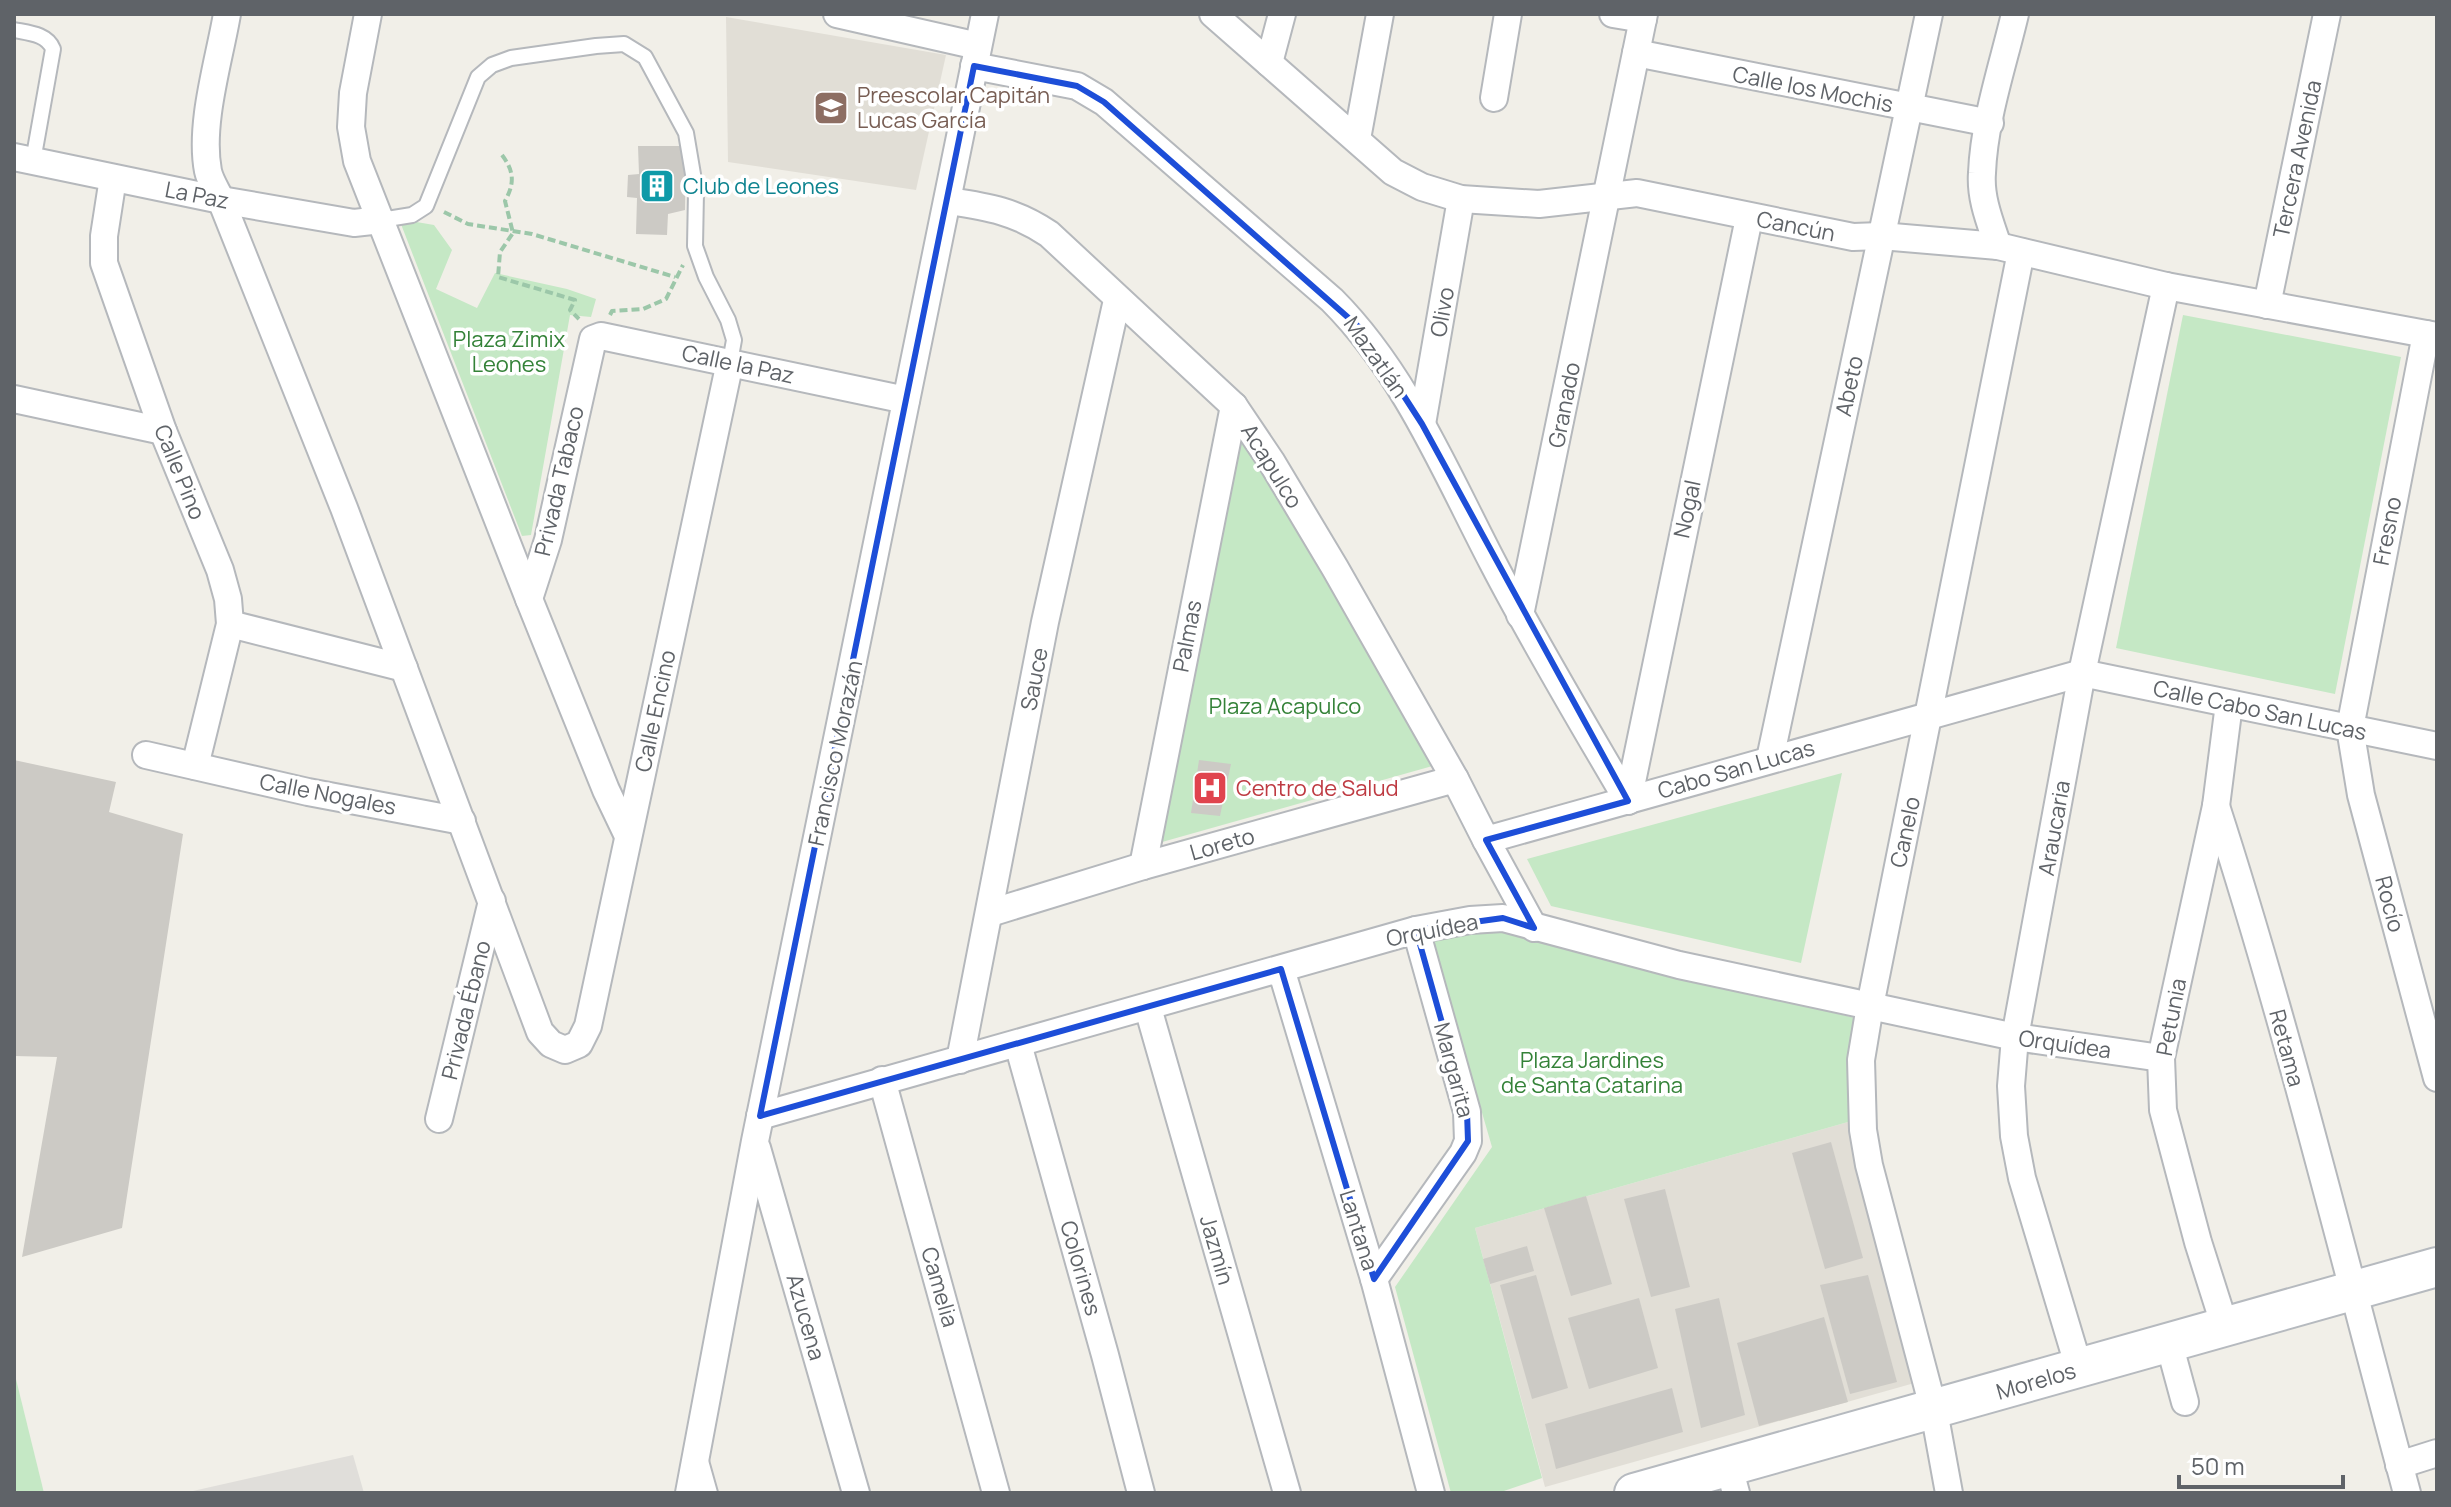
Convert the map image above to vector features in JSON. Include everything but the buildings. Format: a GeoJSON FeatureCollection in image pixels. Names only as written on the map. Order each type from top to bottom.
{"type":"FeatureCollection","features":[{"type":"Feature","properties":{"kind":"street"},"geometry":{"type":"LineString","coordinates":[[227,14],[209,109],[206,147],[208,174],[221,200],[404,668],[492,901]]}},
{"type":"Feature","properties":{"kind":"street"},"geometry":{"type":"LineString","coordinates":[[368,14],[353,93],[351,127],[357,161],[529,599],[606,790],[628,836]]}},
{"type":"Feature","properties":{"kind":"street","name":"Mazatlán"},"geometry":{"type":"LineString","coordinates":[[837,14],[864,17],[976,56],[1077,86],[1104,102],[1342,309],[1360,328],[1422,424],[1520,615],[1628,801]]}},
{"type":"Feature","properties":{"kind":"street","name":"Francisco Morazán"},"geometry":{"type":"LineString","coordinates":[[689,1493],[758,1128],[985,14]]}},
{"type":"Feature","properties":{"kind":"street","name":"Cancún"},"geometry":{"type":"LineString","coordinates":[[1213,14],[1393,172],[1422,187],[1461,199],[1539,204],[1637,193],[1853,237],[1881,236],[2009,249],[2166,286],[2432,335]]}},
{"type":"Feature","properties":{"kind":"street"},"geometry":{"type":"LineString","coordinates":[[1269,63],[1282,14]]}},
{"type":"Feature","properties":{"kind":"street"},"geometry":{"type":"LineString","coordinates":[[1357,139],[1380,14]]}},
{"type":"Feature","properties":{"kind":"street"},"geometry":{"type":"LineString","coordinates":[[1494,98],[1508,14]]}},
{"type":"Feature","properties":{"kind":"street"},"geometry":{"type":"LineString","coordinates":[[1613,14],[1643,16]]}},
{"type":"Feature","properties":{"kind":"street","name":"Abeto"},"geometry":{"type":"LineString","coordinates":[[1770,759],[1929,14]]}},
{"type":"Feature","properties":{"kind":"street"},"geometry":{"type":"LineString","coordinates":[[2009,249],[1985,207],[1981,174],[2015,14]]}},
{"type":"Feature","properties":{"kind":"street","name":"Tercera Avenida"},"geometry":{"type":"LineString","coordinates":[[2267,305],[2327,14]]}},
{"type":"Feature","properties":{"kind":"street","name":"Granado"},"geometry":{"type":"LineString","coordinates":[[1520,615],[1643,16]]}},
{"type":"Feature","properties":{"kind":"street","name":"Calle los Mochis"},"geometry":{"type":"LineString","coordinates":[[1636,53],[1990,123]]}},
{"type":"Feature","properties":{"kind":"street","name":"La Paz"},"geometry":{"type":"LineString","coordinates":[[23,159],[221,200],[354,223],[381,220]]}},
{"type":"Feature","properties":{"kind":"street","name":"Calle Pino"},"geometry":{"type":"LineString","coordinates":[[113,178],[104,236],[104,263],[163,431],[220,570],[230,624],[195,766]]}},
{"type":"Feature","properties":{"kind":"street","name":"Olivo"},"geometry":{"type":"LineString","coordinates":[[1422,424],[1461,199]]}},
{"type":"Feature","properties":{"kind":"street","name":"Acapulco"},"geometry":{"type":"LineString","coordinates":[[949,201],[995,208],[1025,218],[1049,234],[1234,406],[1335,568],[1455,779],[1486,840]]}},
{"type":"Feature","properties":{"kind":"street","name":"Nogal"},"geometry":{"type":"LineString","coordinates":[[1628,801],[1637,745],[1749,218]]}},
{"type":"Feature","properties":{"kind":"street","name":"Canelo"},"geometry":{"type":"LineString","coordinates":[[1949,1493],[1934,1411],[1869,1165],[1863,1130],[1861,1060],[1929,715],[2009,249]]}},
{"type":"Feature","properties":{"kind":"street","name":"Araucaria"},"geometry":{"type":"LineString","coordinates":[[2079,1368],[2022,1178],[2014,1136],[2011,1086],[2015,1037],[2082,673],[2166,286]]}},
{"type":"Feature","properties":{"kind":"street","name":"Sauce"},"geometry":{"type":"LineString","coordinates":[[960,1060],[1045,622],[1117,300]]}},
{"type":"Feature","properties":{"kind":"street","name":"Calle la Paz"},"geometry":{"type":"LineString","coordinates":[[603,330],[730,362],[906,400]]}},
{"type":"Feature","properties":{"kind":"street","name":"Privada Tabaco"},"geometry":{"type":"LineString","coordinates":[[529,599],[548,540],[586,362],[593,339],[603,330]]}},
{"type":"Feature","properties":{"kind":"street","name":"Fresno"},"geometry":{"type":"LineString","coordinates":[[2350,728],[2432,335]]}},
{"type":"Feature","properties":{"kind":"street","name":"Calle Encino"},"geometry":{"type":"LineString","coordinates":[[492,901],[540,1032],[551,1044],[565,1050],[579,1044],[588,1026],[730,362]]}},
{"type":"Feature","properties":{"kind":"street"},"geometry":{"type":"LineString","coordinates":[[14,399],[163,431]]}},
{"type":"Feature","properties":{"kind":"street","name":"Palmas"},"geometry":{"type":"LineString","coordinates":[[1143,866],[1234,406]]}},
{"type":"Feature","properties":{"kind":"street"},"geometry":{"type":"LineString","coordinates":[[230,624],[404,668]]}},
{"type":"Feature","properties":{"kind":"street","name":"Cabo San Lucas"},"geometry":{"type":"LineString","coordinates":[[1486,840],[2082,673]]}},
{"type":"Feature","properties":{"kind":"street","name":"Calle Cabo San Lucas"},"geometry":{"type":"LineString","coordinates":[[2082,673],[2437,746]]}},
{"type":"Feature","properties":{"kind":"street","name":"Petunia"},"geometry":{"type":"LineString","coordinates":[[2225,1327],[2198,1242],[2163,1110],[2161,1058],[2216,806],[2229,704]]}},
{"type":"Feature","properties":{"kind":"street","name":"Rocío"},"geometry":{"type":"LineString","coordinates":[[2350,728],[2361,795],[2437,1078]]}},
{"type":"Feature","properties":{"kind":"street","name":"Calle Nogales"},"geometry":{"type":"LineString","coordinates":[[146,755],[308,792],[462,821]]}},
{"type":"Feature","properties":{"kind":"street","name":"Loreto"},"geometry":{"type":"LineString","coordinates":[[990,913],[1143,866],[1455,779]]}},
{"type":"Feature","properties":{"kind":"street","name":"Retama"},"geometry":{"type":"LineString","coordinates":[[2216,806],[2247,900],[2355,1291],[2407,1493]]}},
{"type":"Feature","properties":{"kind":"street"},"geometry":{"type":"LineString","coordinates":[[1486,840],[1534,928]]}},
{"type":"Feature","properties":{"kind":"street","name":"Privada Ébano"},"geometry":{"type":"LineString","coordinates":[[439,1119],[492,901]]}},
{"type":"Feature","properties":{"kind":"street","name":"Orquídea"},"geometry":{"type":"LineString","coordinates":[[758,1128],[882,1080],[1148,1008],[1416,930],[1470,920],[1503,918],[1679,965],[2015,1037],[2161,1058]]}},
{"type":"Feature","properties":{"kind":"street","name":"Margarita"},"geometry":{"type":"LineString","coordinates":[[1374,1279],[1463,1153],[1468,1141],[1467,1112],[1416,930]]}},
{"type":"Feature","properties":{"kind":"street","name":"Lantana"},"geometry":{"type":"LineString","coordinates":[[1281,969],[1374,1279],[1431,1493]]}},
{"type":"Feature","properties":{"kind":"street","name":"Jazmín"},"geometry":{"type":"LineString","coordinates":[[1148,1008],[1287,1493]]}},
{"type":"Feature","properties":{"kind":"street","name":"Colorines"},"geometry":{"type":"LineString","coordinates":[[1018,1044],[1141,1493]]}},
{"type":"Feature","properties":{"kind":"street","name":"Camelia"},"geometry":{"type":"LineString","coordinates":[[882,1080],[996,1493]]}},
{"type":"Feature","properties":{"kind":"street","name":"Azucena"},"geometry":{"type":"LineString","coordinates":[[758,1128],[856,1493]]}},
{"type":"Feature","properties":{"kind":"street","name":"Morelos"},"geometry":{"type":"LineString","coordinates":[[1634,1493],[1732,1480],[1934,1411],[2437,1267]]}},
{"type":"Feature","properties":{"kind":"street"},"geometry":{"type":"LineString","coordinates":[[2169,1343],[2185,1402]]}},
{"type":"Feature","properties":{"kind":"street"},"geometry":{"type":"LineString","coordinates":[[2399,1465],[2437,1453]]}},
{"type":"Feature","properties":{"kind":"lane"},"geometry":{"type":"LineString","coordinates":[[14,30],[42,36],[50,41],[53,49],[23,159]]}},
{"type":"Feature","properties":{"kind":"lane"},"geometry":{"type":"LineString","coordinates":[[381,220],[412,215],[426,206],[478,77],[492,65],[511,58],[624,44],[645,57],[686,133],[696,192],[695,246],[706,277],[728,320],[734,340],[730,362]]}},
{"type":"Feature","properties":{"kind":"lane"},"geometry":{"type":"LineString","coordinates":[[698,1449],[710,1493]]}},
{"type":"Feature","properties":{"kind":"path"},"geometry":{"type":"LineString","coordinates":[[502,155],[513,169],[512,188],[505,201],[513,233],[500,252],[498,277],[575,300],[570,310],[577,319],[603,330],[612,311],[643,309],[666,299],[675,277],[695,246]]}},
{"type":"Feature","properties":{"kind":"path"},"geometry":{"type":"LineString","coordinates":[[426,206],[453,214],[468,224],[532,234],[675,277]]}},
{"type":"Feature","properties":{"kind":"highlighted area"},"geometry":{"type":"Polygon","coordinates":[[[974,66],[1077,86],[1104,102],[1360,328],[1422,424],[1628,801],[1486,840],[1534,928],[1503,918],[1416,930],[1467,1112],[1468,1141],[1374,1279],[1281,969],[760,1116],[974,66]]]}},
{"type":"Feature","properties":{"kind":"shaded area","name":"Preescolar Capitán Lucas García"},"geometry":{"type":"Polygon","coordinates":[[[726,17],[946,55],[916,190],[728,162],[726,17]]]}},
{"type":"Feature","properties":{"kind":"shaded area"},"geometry":{"type":"Polygon","coordinates":[[[1848,1122],[1918,1382],[1545,1487],[1475,1228],[1848,1122]]]}},
{"type":"Feature","properties":{"kind":"shaded area"},"geometry":{"type":"Polygon","coordinates":[[[353,1455],[364,1493],[184,1493],[353,1455]]]}},
{"type":"Feature","properties":{"kind":"green space","name":"Plaza Zimix Leones"},"geometry":{"type":"Polygon","coordinates":[[[399,219],[434,225],[452,250],[436,289],[477,308],[495,273],[567,289],[596,299],[591,317],[570,315],[531,535],[522,536],[399,219]]]}},
{"type":"Feature","properties":{"kind":"green space"},"geometry":{"type":"Polygon","coordinates":[[[2183,315],[2401,357],[2335,694],[2116,648],[2183,315]]]}},
{"type":"Feature","properties":{"kind":"green space","name":"Plaza Acapulco"},"geometry":{"type":"Polygon","coordinates":[[[1241,438],[1436,765],[1155,844],[1241,438]]]}},
{"type":"Feature","properties":{"kind":"green space"},"geometry":{"type":"Polygon","coordinates":[[[1842,773],[1801,963],[1551,906],[1527,859],[1842,773]]]}},
{"type":"Feature","properties":{"kind":"green space","name":"Plaza Jardines de Santa Catarina"},"geometry":{"type":"Polygon","coordinates":[[[1499,929],[1855,1018],[1848,1122],[1475,1228],[1542,1478],[1498,1493],[1451,1493],[1395,1287],[1492,1147],[1431,937],[1499,929]]]}},
{"type":"Feature","properties":{"kind":"green space"},"geometry":{"type":"Polygon","coordinates":[[[14,1371],[44,1493],[14,1493],[14,1371]]]}},
{"type":"Feature","properties":{"kind":"place","name":"Preescolar Capitán Lucas García"},"geometry":{"type":"Point","coordinates":[831,108]}},
{"type":"Feature","properties":{"kind":"place","name":"Club de Leones"},"geometry":{"type":"Point","coordinates":[657,186]}},
{"type":"Feature","properties":{"kind":"place","name":"Centro de Salud"},"geometry":{"type":"Point","coordinates":[1210,788]}}]}
